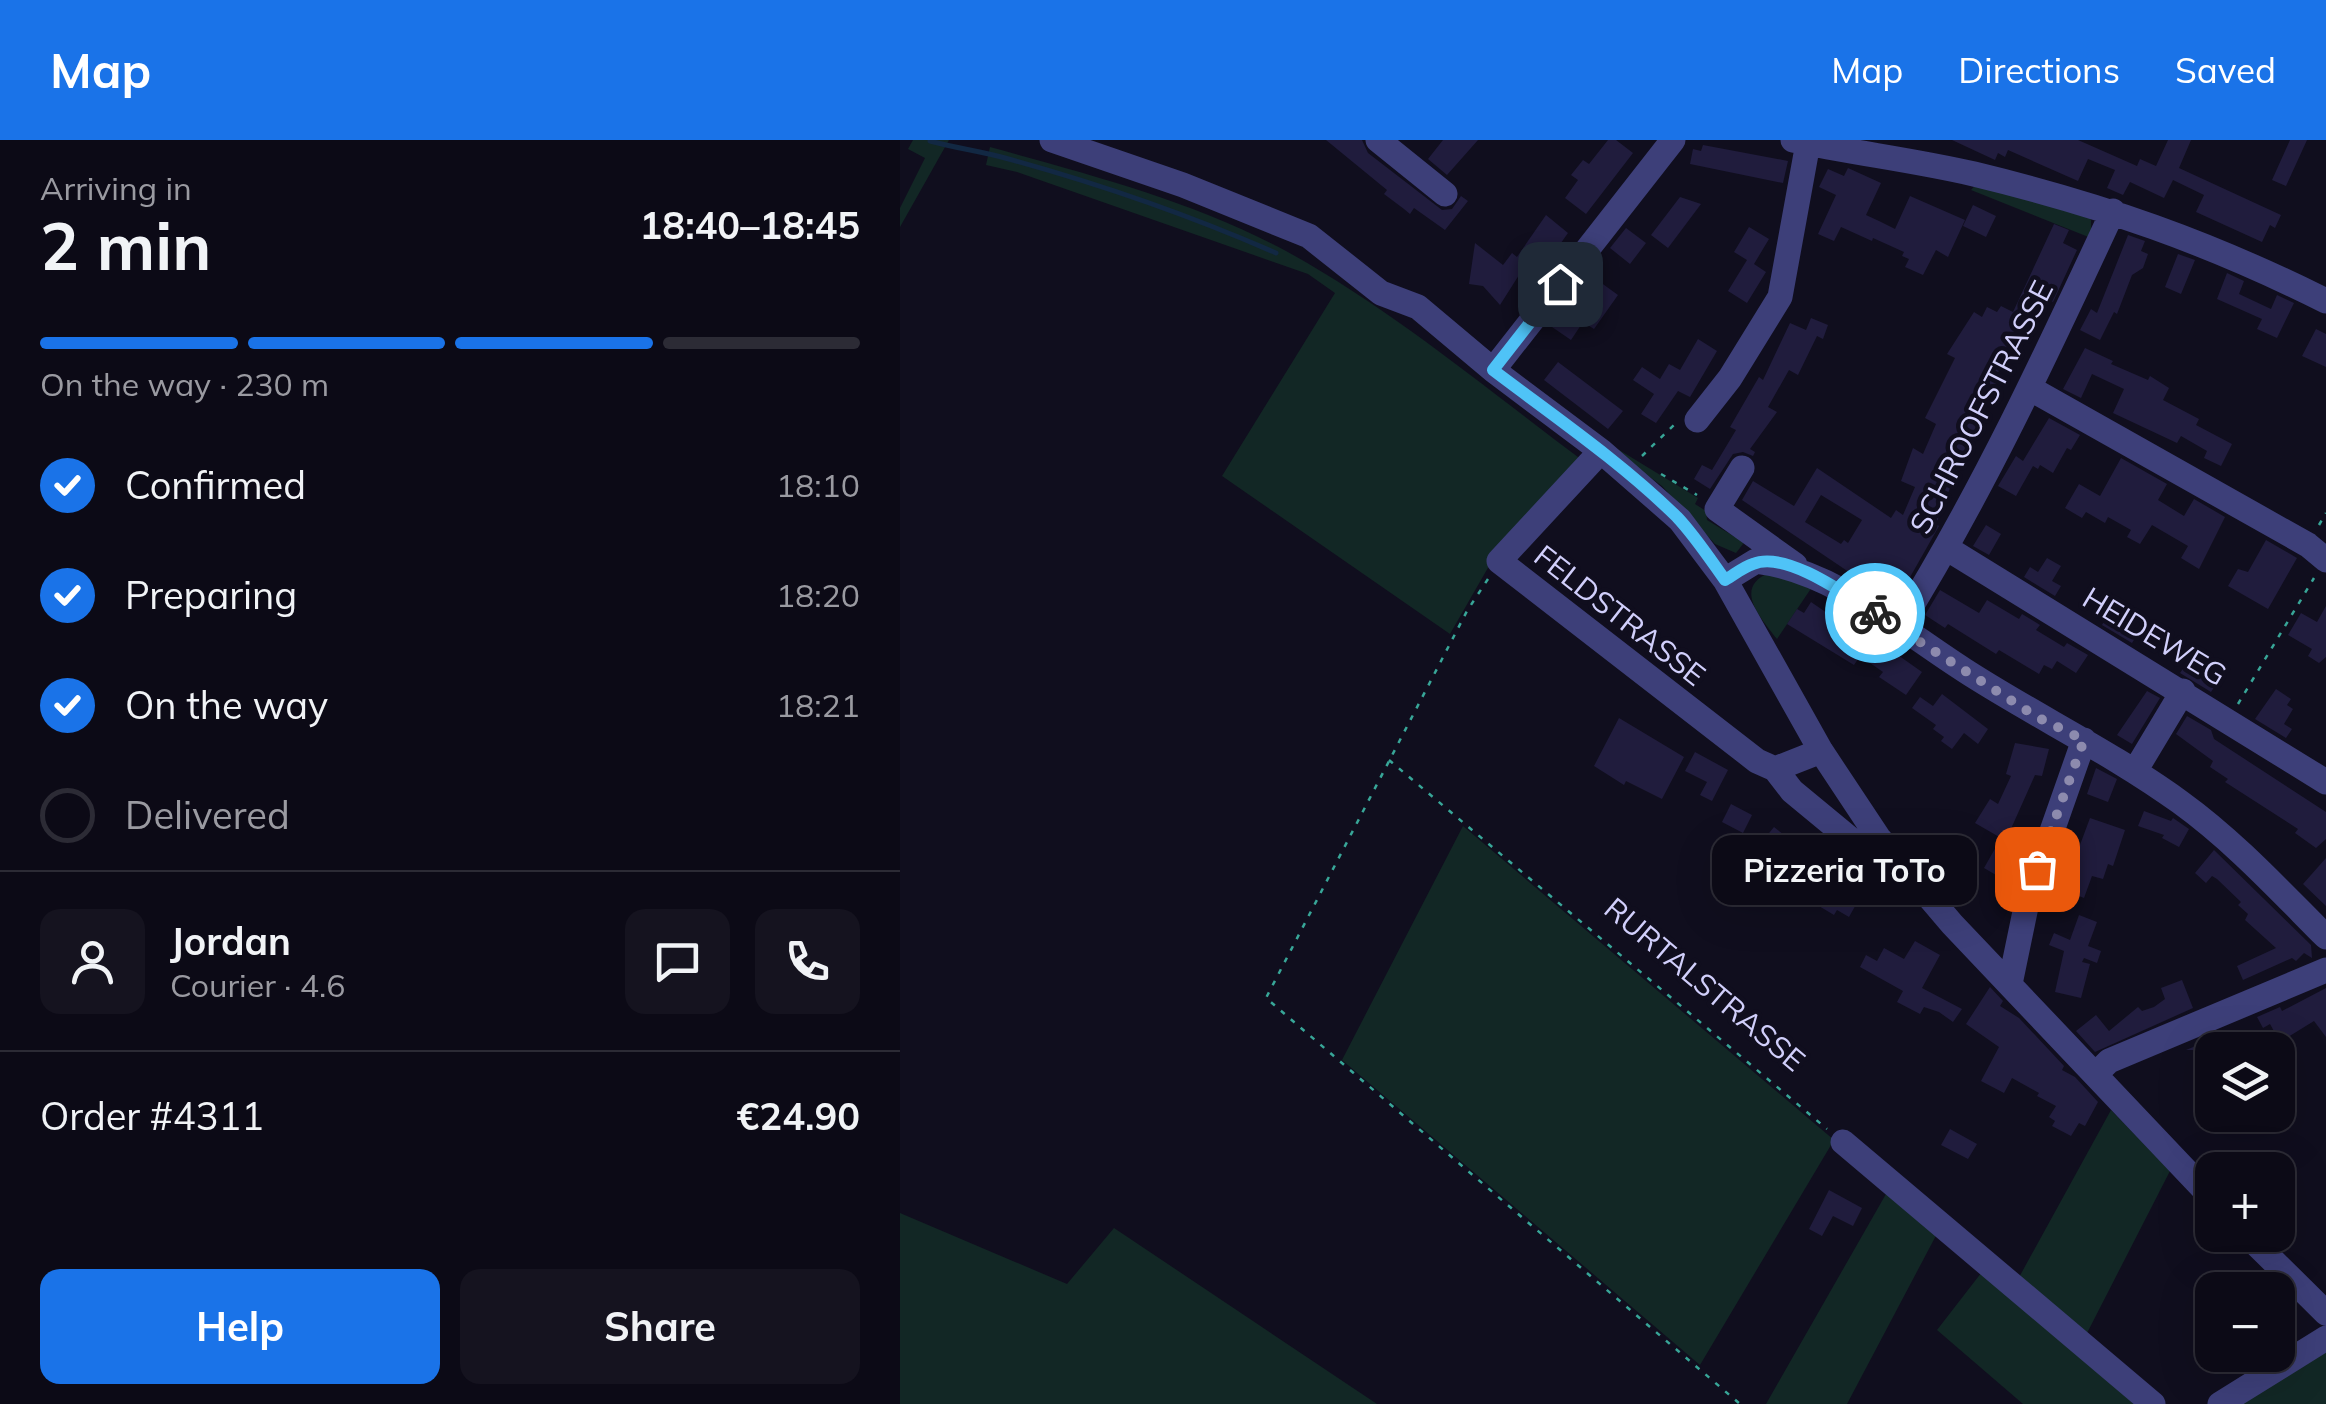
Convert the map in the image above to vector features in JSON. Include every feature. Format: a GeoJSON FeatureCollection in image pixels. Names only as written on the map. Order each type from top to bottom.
{"type":"FeatureCollection","features":[{"type":"Feature","properties":{"kind":"street"},"geometry":{"type":"LineString","coordinates":[[1052,140],[1183,185],[1291,228],[1327,248],[1380,292],[1418,308],[1601,451],[1680,520],[1725,580],[1821,751],[1878,837],[2010,984],[2195,1179]]}},
{"type":"Feature","properties":{"kind":"street"},"geometry":{"type":"LineString","coordinates":[[1378,140],[1414,150],[1446,194]]}},
{"type":"Feature","properties":{"kind":"street"},"geometry":{"type":"LineString","coordinates":[[1493,370],[1673,140]]}},
{"type":"Feature","properties":{"kind":"street"},"geometry":{"type":"LineString","coordinates":[[1697,420],[1730,378],[1780,297],[1800,142],[1970,174],[2112,211],[2234,255],[2326,301]]}},
{"type":"Feature","properties":{"kind":"street","name":"SCHROOFSTRASSE"},"geometry":{"type":"LineString","coordinates":[[1898,628],[1948,548],[2030,389],[2112,211]]}},
{"type":"Feature","properties":{"kind":"street"},"geometry":{"type":"LineString","coordinates":[[2030,389],[2308,545],[2325,560]]}},
{"type":"Feature","properties":{"kind":"street","name":"FELDSTRASSE"},"geometry":{"type":"LineString","coordinates":[[1601,451],[1499,561],[1637,671],[1757,761],[1775,769],[1792,790],[1861,848]]}},
{"type":"Feature","properties":{"kind":"street"},"geometry":{"type":"LineString","coordinates":[[1742,468],[1717,509],[1803,571],[2037,717],[2084,740],[2197,814],[2326,937]]}},
{"type":"Feature","properties":{"kind":"street","name":"HEIDEWEG"},"geometry":{"type":"LineString","coordinates":[[1948,548],[2326,782]]}},
{"type":"Feature","properties":{"kind":"street"},"geometry":{"type":"LineString","coordinates":[[1725,580],[1756,562],[1803,571]]}},
{"type":"Feature","properties":{"kind":"street"},"geometry":{"type":"LineString","coordinates":[[2134,771],[2183,692]]}},
{"type":"Feature","properties":{"kind":"street"},"geometry":{"type":"LineString","coordinates":[[2010,984],[2027,902],[2084,740]]}},
{"type":"Feature","properties":{"kind":"street"},"geometry":{"type":"LineString","coordinates":[[1775,769],[1821,751]]}},
{"type":"Feature","properties":{"kind":"street"},"geometry":{"type":"LineString","coordinates":[[2097,1072],[2109,1061],[2326,970]]}},
{"type":"Feature","properties":{"kind":"street"},"geometry":{"type":"LineString","coordinates":[[1843,1142],[2153,1404]]}},
{"type":"Feature","properties":{"kind":"street"},"geometry":{"type":"LineString","coordinates":[[2264,1252],[2326,1313]]}},
{"type":"Feature","properties":{"kind":"street"},"geometry":{"type":"LineString","coordinates":[[2220,1404],[2326,1338]]}},
{"type":"Feature","properties":{"kind":"path"},"geometry":{"type":"LineString","coordinates":[[1639,460],[1676,423],[1697,420]]}},
{"type":"Feature","properties":{"kind":"path"},"geometry":{"type":"LineString","coordinates":[[1654,469],[1717,509]]}},
{"type":"Feature","properties":{"kind":"path"},"geometry":{"type":"LineString","coordinates":[[2228,719],[2325,560]]}},
{"type":"Feature","properties":{"kind":"path"},"geometry":{"type":"LineString","coordinates":[[1499,561],[1467,611],[1266,998],[1740,1404]]}},
{"type":"Feature","properties":{"kind":"path","name":"RURTALSTRASSE"},"geometry":{"type":"LineString","coordinates":[[1388,760],[1843,1142]]}},
{"type":"Feature","properties":{"kind":"green space"},"geometry":{"type":"Polygon","coordinates":[[[913,140],[949,140],[900,227],[900,208],[925,158],[908,149],[913,140]]]}},
{"type":"Feature","properties":{"kind":"green space"},"geometry":{"type":"Polygon","coordinates":[[[990,147],[1178,204],[1286,251],[1402,325],[1586,463],[1489,566],[1450,634],[1222,476],[1335,293],[1308,274],[1017,172],[986,165],[990,147]]]}},
{"type":"Feature","properties":{"kind":"green space"},"geometry":{"type":"Polygon","coordinates":[[[1980,180],[2086,211],[2091,220],[2091,238],[1971,190],[1980,180]]]}},
{"type":"Feature","properties":{"kind":"green space"},"geometry":{"type":"Polygon","coordinates":[[[1612,449],[1698,498],[1695,504],[1706,511],[1707,520],[1735,537],[1740,531],[1743,544],[1736,553],[1715,544],[1662,486],[1612,449]]]}},
{"type":"Feature","properties":{"kind":"green space"},"geometry":{"type":"Polygon","coordinates":[[[1771,572],[1812,587],[1777,639],[1757,612],[1751,594],[1759,578],[1771,572]]]}},
{"type":"Feature","properties":{"kind":"green space"},"geometry":{"type":"Polygon","coordinates":[[[1463,826],[1834,1140],[1700,1365],[1342,1060],[1463,826]]]}},
{"type":"Feature","properties":{"kind":"green space"},"geometry":{"type":"Polygon","coordinates":[[[2111,1110],[2170,1171],[2084,1339],[2017,1281],[2111,1110]]]}},
{"type":"Feature","properties":{"kind":"green space"},"geometry":{"type":"Polygon","coordinates":[[[1890,1187],[1940,1228],[1847,1404],[1766,1404],[1890,1187]]]}},
{"type":"Feature","properties":{"kind":"green space"},"geometry":{"type":"Polygon","coordinates":[[[900,1213],[1067,1284],[1114,1228],[1377,1404],[900,1404],[900,1213]]]}},
{"type":"Feature","properties":{"kind":"green space"},"geometry":{"type":"Polygon","coordinates":[[[1985,1268],[2149,1404],[2023,1404],[1937,1330],[1985,1268]]]}},
{"type":"Feature","properties":{"kind":"green space"},"geometry":{"type":"Polygon","coordinates":[[[2326,1343],[2326,1404],[2230,1404],[2280,1372],[2295,1372],[2295,1363],[2326,1343]]]}},
{"type":"Feature","properties":{"kind":"building"},"geometry":{"type":"Polygon","coordinates":[[[1326,140],[1362,140],[1368,153],[1442,210],[1452,209],[1461,196],[1468,201],[1445,230],[1414,208],[1410,214],[1326,140]]]}},
{"type":"Feature","properties":{"kind":"building"},"geometry":{"type":"Polygon","coordinates":[[[1443,140],[1478,140],[1447,175],[1428,159],[1443,140]]]}},
{"type":"Feature","properties":{"kind":"building"},"geometry":{"type":"Polygon","coordinates":[[[1608,140],[1616,140],[1633,153],[1586,214],[1565,198],[1578,180],[1571,175],[1583,160],[1589,164],[1608,140]]]}},
{"type":"Feature","properties":{"kind":"building"},"geometry":{"type":"Polygon","coordinates":[[[1952,140],[2078,140],[2137,166],[2140,159],[2156,166],[2168,140],[2191,140],[2179,168],[2281,215],[2275,228],[2270,225],[2262,242],[2196,212],[2204,195],[2173,180],[2164,198],[2130,182],[2123,195],[2107,188],[2115,170],[2088,159],[2078,181],[2008,150],[2005,157],[1998,153],[1995,160],[1952,140]]]}},
{"type":"Feature","properties":{"kind":"building"},"geometry":{"type":"Polygon","coordinates":[[[2290,140],[2307,140],[2286,186],[2272,180],[2290,140]]]}},
{"type":"Feature","properties":{"kind":"building"},"geometry":{"type":"Polygon","coordinates":[[[1703,145],[1788,161],[1783,183],[1690,164],[1693,149],[1701,151],[1703,145]]]}},
{"type":"Feature","properties":{"kind":"building"},"geometry":{"type":"Polygon","coordinates":[[[1848,168],[1881,183],[1866,215],[1895,229],[1910,196],[1965,220],[1948,257],[1936,250],[1923,275],[1905,267],[1909,259],[1902,256],[1904,252],[1873,238],[1872,241],[1841,227],[1834,241],[1818,234],[1836,195],[1819,187],[1828,169],[1844,176],[1848,168]]]}},
{"type":"Feature","properties":{"kind":"building"},"geometry":{"type":"Polygon","coordinates":[[[1680,197],[1701,204],[1668,248],[1651,235],[1680,197]]]}},
{"type":"Feature","properties":{"kind":"building"},"geometry":{"type":"Polygon","coordinates":[[[1973,205],[1996,216],[1986,237],[1963,226],[1973,205]]]}},
{"type":"Feature","properties":{"kind":"building"},"geometry":{"type":"Polygon","coordinates":[[[1546,215],[1568,233],[1539,274],[1526,264],[1500,305],[1483,286],[1469,284],[1475,243],[1503,265],[1512,253],[1517,257],[1546,215]]]}},
{"type":"Feature","properties":{"kind":"building"},"geometry":{"type":"Polygon","coordinates":[[[2054,224],[2069,230],[2063,243],[2077,250],[2053,302],[2045,298],[2006,365],[1991,378],[1998,381],[1957,470],[1936,524],[1939,526],[1909,579],[1891,568],[1877,591],[1742,500],[1753,481],[1794,506],[1817,468],[1891,518],[1896,510],[1903,515],[1915,487],[1901,481],[1913,448],[1923,454],[1936,424],[1925,418],[1955,358],[1947,354],[1974,312],[1982,317],[1987,307],[1997,312],[2001,306],[2013,312],[2054,224]],[[1821,495],[1805,522],[1841,544],[1844,540],[1848,543],[1862,520],[1821,495]]]}},
{"type":"Feature","properties":{"kind":"building"},"geometry":{"type":"Polygon","coordinates":[[[1749,227],[1769,239],[1754,264],[1766,272],[1747,303],[1728,291],[1747,260],[1734,252],[1749,227]]]}},
{"type":"Feature","properties":{"kind":"building"},"geometry":{"type":"Polygon","coordinates":[[[1626,228],[1646,243],[1630,264],[1610,248],[1626,228]]]}},
{"type":"Feature","properties":{"kind":"building"},"geometry":{"type":"Polygon","coordinates":[[[2128,235],[2145,241],[2141,251],[2148,254],[2143,268],[2132,275],[2117,314],[2114,312],[2100,340],[2080,330],[2091,309],[2097,313],[2128,235]]]}},
{"type":"Feature","properties":{"kind":"building"},"geometry":{"type":"Polygon","coordinates":[[[2178,254],[2195,260],[2181,294],[2165,287],[2178,254]]]}},
{"type":"Feature","properties":{"kind":"building"},"geometry":{"type":"Polygon","coordinates":[[[2227,273],[2244,281],[2239,294],[2271,309],[2277,295],[2294,303],[2277,338],[2257,329],[2262,319],[2217,299],[2227,273]]]}},
{"type":"Feature","properties":{"kind":"building"},"geometry":{"type":"Polygon","coordinates":[[[1589,274],[1618,295],[1594,329],[1583,322],[1571,340],[1552,327],[1589,274]]]}},
{"type":"Feature","properties":{"kind":"building"},"geometry":{"type":"Polygon","coordinates":[[[1811,318],[1828,325],[1823,339],[1817,336],[1798,375],[1789,370],[1768,407],[1777,412],[1750,449],[1755,452],[1753,456],[1733,454],[1710,489],[1694,479],[1702,465],[1712,470],[1736,430],[1730,427],[1759,377],[1763,380],[1790,323],[1806,330],[1811,318]]]}},
{"type":"Feature","properties":{"kind":"building"},"geometry":{"type":"Polygon","coordinates":[[[2316,329],[2326,334],[2326,367],[2302,356],[2316,329]]]}},
{"type":"Feature","properties":{"kind":"building"},"geometry":{"type":"Polygon","coordinates":[[[1698,339],[1717,351],[1690,397],[1678,391],[1656,423],[1641,414],[1654,394],[1633,380],[1642,367],[1660,379],[1669,364],[1680,370],[1698,339]]]}},
{"type":"Feature","properties":{"kind":"building"},"geometry":{"type":"Polygon","coordinates":[[[2085,348],[2113,361],[2111,364],[2148,380],[2150,376],[2169,388],[2163,400],[2199,419],[2196,425],[2232,444],[2221,466],[2204,458],[2207,451],[2181,436],[2177,443],[2113,413],[2124,389],[2092,374],[2081,398],[2063,389],[2085,348]]]}},
{"type":"Feature","properties":{"kind":"building"},"geometry":{"type":"Polygon","coordinates":[[[1558,362],[1623,411],[1608,429],[1544,380],[1558,362]]]}},
{"type":"Feature","properties":{"kind":"building"},"geometry":{"type":"Polygon","coordinates":[[[2049,418],[2080,435],[2071,450],[2067,448],[2053,473],[2040,465],[2038,469],[2033,466],[2016,496],[1998,486],[2016,456],[2023,461],[2049,418]]]}},
{"type":"Feature","properties":{"kind":"building"},"geometry":{"type":"Polygon","coordinates":[[[2121,458],[2167,484],[2158,500],[2184,516],[2194,499],[2225,517],[2199,569],[2181,558],[2188,546],[2152,525],[2140,544],[2127,537],[2131,530],[2108,517],[2105,523],[2086,512],[2082,518],[2065,508],[2079,484],[2100,496],[2121,458]]]}},
{"type":"Feature","properties":{"kind":"building"},"geometry":{"type":"Polygon","coordinates":[[[1986,525],[2001,534],[1989,555],[1973,546],[1986,525]]]}},
{"type":"Feature","properties":{"kind":"building"},"geometry":{"type":"Polygon","coordinates":[[[2266,540],[2297,558],[2268,609],[2228,586],[2238,569],[2248,572],[2266,540]]]}},
{"type":"Feature","properties":{"kind":"building"},"geometry":{"type":"Polygon","coordinates":[[[2047,558],[2061,566],[2052,581],[2061,586],[2055,596],[2024,577],[2030,567],[2038,572],[2047,558]]]}},
{"type":"Feature","properties":{"kind":"building"},"geometry":{"type":"Polygon","coordinates":[[[1940,590],[1979,613],[1987,600],[2019,619],[2022,614],[2040,625],[2036,630],[2064,647],[2067,643],[2088,655],[2076,673],[2057,661],[2052,669],[2044,665],[2039,674],[1925,615],[1940,590]]]}},
{"type":"Feature","properties":{"kind":"building"},"geometry":{"type":"Polygon","coordinates":[[[1811,602],[1922,672],[1906,695],[1879,677],[1883,672],[1860,656],[1854,665],[1787,624],[1797,609],[1804,613],[1811,602]]]}},
{"type":"Feature","properties":{"kind":"building"},"geometry":{"type":"Polygon","coordinates":[[[2124,605],[2139,614],[2130,628],[2138,633],[2132,643],[2102,625],[2108,614],[2116,619],[2124,605]]]}},
{"type":"Feature","properties":{"kind":"building"},"geometry":{"type":"Polygon","coordinates":[[[2326,606],[2326,657],[2319,663],[2308,656],[2312,649],[2288,635],[2301,613],[2317,622],[2326,606]]]}},
{"type":"Feature","properties":{"kind":"building"},"geometry":{"type":"Polygon","coordinates":[[[2204,653],[2218,662],[2209,676],[2218,681],[2211,692],[2180,673],[2187,663],[2195,668],[2204,653]]]}},
{"type":"Feature","properties":{"kind":"building"},"geometry":{"type":"Polygon","coordinates":[[[2276,689],[2291,699],[2287,705],[2293,709],[2284,724],[2292,729],[2286,738],[2255,719],[2276,689]]]}},
{"type":"Feature","properties":{"kind":"building"},"geometry":{"type":"Polygon","coordinates":[[[2147,691],[2160,698],[2132,744],[2117,735],[2147,691]]]}},
{"type":"Feature","properties":{"kind":"building"},"geometry":{"type":"Polygon","coordinates":[[[1942,694],[1988,729],[1978,744],[1964,733],[1952,749],[1933,729],[1936,725],[1912,708],[1920,697],[1933,706],[1942,694]]]}},
{"type":"Feature","properties":{"kind":"building"},"geometry":{"type":"Polygon","coordinates":[[[2187,716],[2211,730],[2214,739],[2326,812],[2326,839],[2316,848],[2295,833],[2298,829],[2225,782],[2228,779],[2210,767],[2213,761],[2176,734],[2187,716]]]}},
{"type":"Feature","properties":{"kind":"building"},"geometry":{"type":"Polygon","coordinates":[[[1619,718],[1684,757],[1662,799],[1626,781],[1624,785],[1594,766],[1619,718]]]}},
{"type":"Feature","properties":{"kind":"building"},"geometry":{"type":"Polygon","coordinates":[[[2015,743],[2049,749],[2042,776],[2035,775],[2010,831],[2030,842],[2008,882],[1984,868],[2001,838],[1975,823],[1990,799],[1998,804],[2011,776],[2006,774],[2015,743]]]}},
{"type":"Feature","properties":{"kind":"building"},"geometry":{"type":"Polygon","coordinates":[[[1695,752],[1728,770],[1712,801],[1700,795],[1707,782],[1685,771],[1695,752]]]}},
{"type":"Feature","properties":{"kind":"building"},"geometry":{"type":"Polygon","coordinates":[[[2096,768],[2117,779],[2108,802],[2087,794],[2096,768]]]}},
{"type":"Feature","properties":{"kind":"building"},"geometry":{"type":"Polygon","coordinates":[[[1731,804],[1752,815],[1743,833],[1722,822],[1731,804]]]}},
{"type":"Feature","properties":{"kind":"building"},"geometry":{"type":"Polygon","coordinates":[[[2144,811],[2171,821],[2173,818],[2189,829],[2179,847],[2162,838],[2164,835],[2138,826],[2144,811]]]}},
{"type":"Feature","properties":{"kind":"building"},"geometry":{"type":"Polygon","coordinates":[[[2090,818],[2125,830],[2113,866],[2108,864],[2103,879],[2092,876],[2084,898],[2057,887],[2064,866],[2071,869],[2090,818]]]}},
{"type":"Feature","properties":{"kind":"building"},"geometry":{"type":"Polygon","coordinates":[[[1774,827],[1823,869],[1863,892],[1849,917],[1837,910],[1834,915],[1814,903],[1821,891],[1793,868],[1790,872],[1775,860],[1769,868],[1752,854],[1774,827]]]}},
{"type":"Feature","properties":{"kind":"building"},"geometry":{"type":"Polygon","coordinates":[[[2214,850],[2311,945],[2312,958],[2304,953],[2296,961],[2292,958],[2243,980],[2237,966],[2276,948],[2245,920],[2248,914],[2238,905],[2241,902],[2217,879],[2212,876],[2206,883],[2195,873],[2214,850]]]}},
{"type":"Feature","properties":{"kind":"building"},"geometry":{"type":"Polygon","coordinates":[[[2326,858],[2326,906],[2303,884],[2326,858]]]}},
{"type":"Feature","properties":{"kind":"building"},"geometry":{"type":"Polygon","coordinates":[[[2079,915],[2097,922],[2088,946],[2101,951],[2097,963],[2084,958],[2082,962],[2090,964],[2081,998],[2055,992],[2064,951],[2049,945],[2054,933],[2070,940],[2079,915]]]}},
{"type":"Feature","properties":{"kind":"building"},"geometry":{"type":"Polygon","coordinates":[[[1915,941],[1940,955],[1922,988],[1962,1009],[1953,1022],[1939,1012],[1924,1007],[1920,1014],[1897,1002],[1903,991],[1860,967],[1866,955],[1877,961],[1884,948],[1904,959],[1915,941]]]}},
{"type":"Feature","properties":{"kind":"building"},"geometry":{"type":"Polygon","coordinates":[[[2182,980],[2193,1008],[2095,1052],[2076,1031],[2096,1015],[2109,1031],[2138,1007],[2142,1011],[2154,1007],[2165,999],[2161,988],[2182,980]]]}},
{"type":"Feature","properties":{"kind":"building"},"geometry":{"type":"Polygon","coordinates":[[[1990,987],[2003,1001],[2000,1006],[2019,1018],[2064,1066],[2062,1070],[2075,1077],[2098,1102],[2085,1126],[2079,1123],[2071,1136],[2052,1126],[2055,1121],[2049,1117],[2056,1106],[2037,1096],[2039,1093],[2012,1078],[2004,1093],[1981,1081],[1999,1047],[1966,1024],[1990,987]]]}},
{"type":"Feature","properties":{"kind":"building"},"geometry":{"type":"Polygon","coordinates":[[[2326,988],[2326,1037],[2314,1021],[2295,1033],[2274,1032],[2270,1024],[2263,1028],[2257,1017],[2280,1007],[2282,1011],[2326,988]]]}},
{"type":"Feature","properties":{"kind":"building"},"geometry":{"type":"Polygon","coordinates":[[[1950,1129],[1977,1144],[1968,1159],[1941,1145],[1950,1129]]]}},
{"type":"Feature","properties":{"kind":"building"},"geometry":{"type":"Polygon","coordinates":[[[1829,1190],[1862,1208],[1853,1226],[1833,1216],[1822,1236],[1809,1229],[1829,1190]]]}},
{"type":"Feature","properties":{"kind":"waterway"},"geometry":{"type":"LineString","coordinates":[[930,141],[1005,158],[1108,189],[1276,253]]}},
{"type":"Feature","properties":{"kind":"way so far"},"geometry":{"type":"LineString","coordinates":[[1875,613],[2037,717],[2084,740],[2037,869]]}},
{"type":"Feature","properties":{"kind":"place","name":"Pizzeria ToTo"},"geometry":{"type":"Point","coordinates":[2037,869]}},
{"type":"Feature","properties":{"kind":"route"},"geometry":{"type":"LineString","coordinates":[[1560,284],[1493,370],[1601,451],[1662,503],[1680,520],[1725,580],[1756,562],[1777,564],[1816,576],[1875,613]]}}]}
